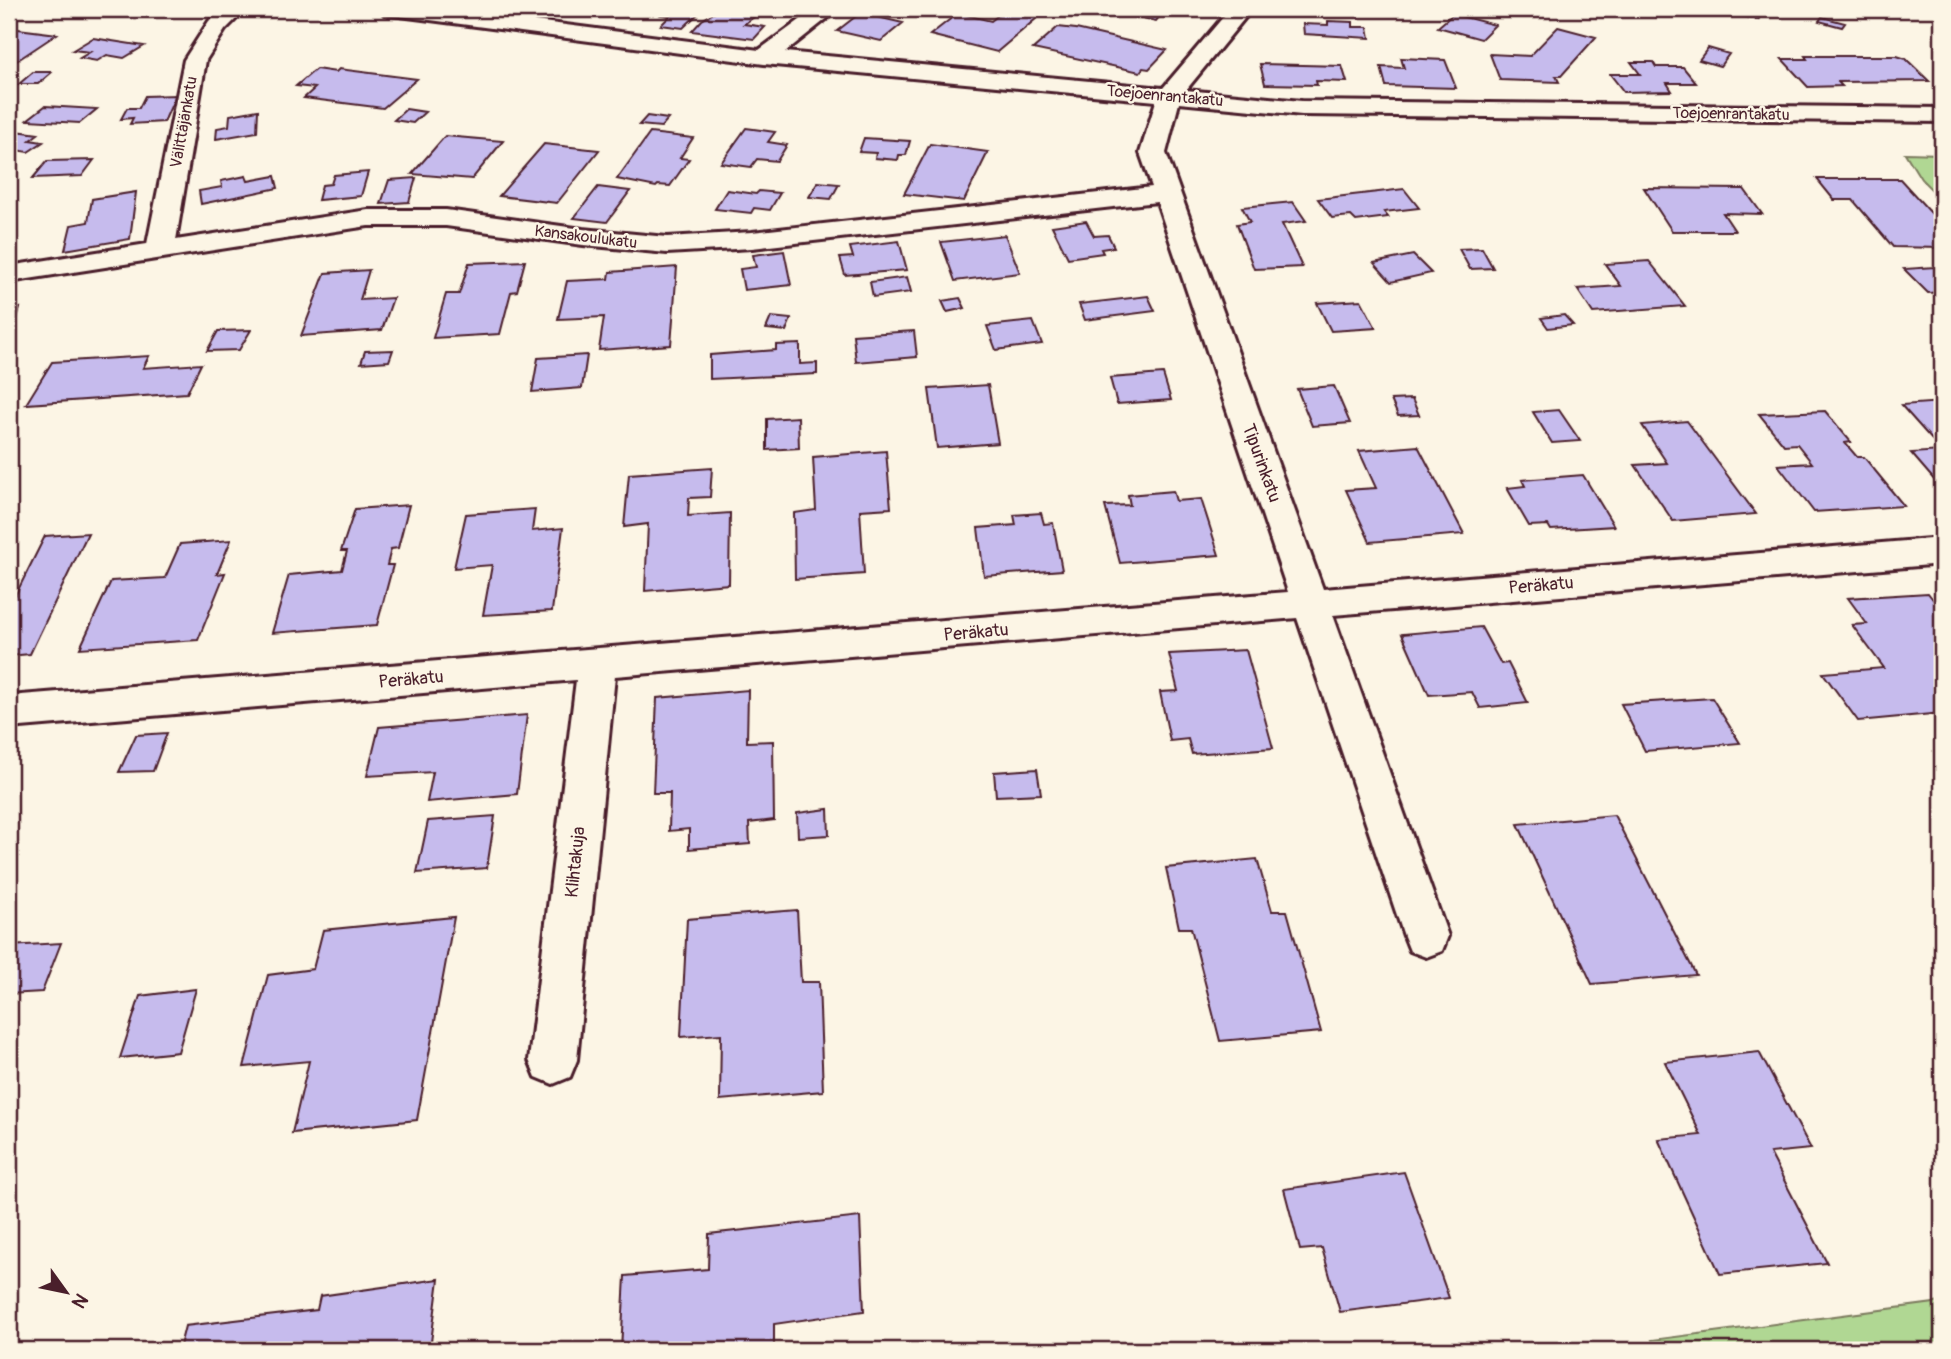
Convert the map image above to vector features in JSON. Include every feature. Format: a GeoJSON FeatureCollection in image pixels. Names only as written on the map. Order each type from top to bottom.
{"type":"FeatureCollection","features":[{"type":"Feature","properties":{"kind":"street","name":"Välittäjänkatu"},"geometry":{"type":"LineString","coordinates":[[160,250],[195,60],[217,26],[235,9]]}},
{"type":"Feature","properties":{"kind":"street","name":"Toejoenrantakatu"},"geometry":{"type":"LineString","coordinates":[[392,9],[445,12],[764,57],[1302,108],[1942,116]]}},
{"type":"Feature","properties":{"kind":"street"},"geometry":{"type":"LineString","coordinates":[[764,57],[828,9]]}},
{"type":"Feature","properties":{"kind":"street","name":"Tipurinkatu"},"geometry":{"type":"LineString","coordinates":[[1241,9],[1169,96],[1153,153],[1426,936]]}},
{"type":"Feature","properties":{"kind":"street","name":"Kansakoulukatu"},"geometry":{"type":"LineString","coordinates":[[9,274],[368,218],[446,218],[583,237],[667,245],[740,241],[1166,193]]}},
{"type":"Feature","properties":{"kind":"street","name":"Peräkatu"},"geometry":{"type":"LineString","coordinates":[[9,712],[1942,551]]}},
{"type":"Feature","properties":{"kind":"street","name":"Klihtakuja"},"geometry":{"type":"LineString","coordinates":[[553,1060],[597,664]]}},
{"type":"Feature","properties":{"kind":"green space"},"geometry":{"type":"Polygon","coordinates":[[[1905,153],[1942,154],[1942,200],[1921,179],[1905,153]]]}},
{"type":"Feature","properties":{"kind":"green space"},"geometry":{"type":"Polygon","coordinates":[[[1942,1302],[1942,1350],[1656,1350],[1652,1340],[1942,1302]]]}},
{"type":"Feature","properties":{"kind":"building"},"geometry":{"type":"Polygon","coordinates":[[[521,9],[585,9],[578,14],[521,9]]]}},
{"type":"Feature","properties":{"kind":"building"},"geometry":{"type":"Polygon","coordinates":[[[668,9],[703,9],[683,28],[661,25],[670,16],[661,15],[668,9]]]}},
{"type":"Feature","properties":{"kind":"building"},"geometry":{"type":"Polygon","coordinates":[[[720,9],[751,9],[749,10],[760,13],[744,24],[765,27],[754,39],[692,31],[702,20],[720,9]]]}},
{"type":"Feature","properties":{"kind":"building"},"geometry":{"type":"Polygon","coordinates":[[[1006,9],[1044,12],[997,52],[930,35],[958,13],[991,21],[1006,9]]]}},
{"type":"Feature","properties":{"kind":"building"},"geometry":{"type":"Polygon","coordinates":[[[1122,9],[1161,15],[1156,21],[1118,13],[1122,9]]]}},
{"type":"Feature","properties":{"kind":"building"},"geometry":{"type":"Polygon","coordinates":[[[1737,9],[1765,9],[1758,20],[1733,14],[1737,9]]]}},
{"type":"Feature","properties":{"kind":"building"},"geometry":{"type":"Polygon","coordinates":[[[860,13],[903,23],[881,41],[837,31],[860,13]]]}},
{"type":"Feature","properties":{"kind":"building"},"geometry":{"type":"Polygon","coordinates":[[[1453,14],[1495,25],[1481,39],[1438,27],[1453,14]]]}},
{"type":"Feature","properties":{"kind":"building"},"geometry":{"type":"Polygon","coordinates":[[[1822,17],[1845,23],[1842,27],[1819,21],[1822,17]]]}},
{"type":"Feature","properties":{"kind":"building"},"geometry":{"type":"Polygon","coordinates":[[[1328,21],[1353,22],[1353,27],[1368,27],[1370,38],[1304,34],[1303,24],[1328,25],[1328,21]]]}},
{"type":"Feature","properties":{"kind":"building"},"geometry":{"type":"Polygon","coordinates":[[[1058,27],[1167,50],[1149,69],[1143,68],[1140,72],[1033,49],[1058,27]]]}},
{"type":"Feature","properties":{"kind":"building"},"geometry":{"type":"Polygon","coordinates":[[[1558,27],[1596,37],[1561,76],[1556,76],[1559,82],[1500,80],[1490,54],[1530,56],[1558,27]]]}},
{"type":"Feature","properties":{"kind":"building"},"geometry":{"type":"Polygon","coordinates":[[[10,28],[57,34],[9,66],[10,28]]]}},
{"type":"Feature","properties":{"kind":"building"},"geometry":{"type":"Polygon","coordinates":[[[93,38],[144,46],[124,58],[107,55],[97,61],[80,58],[90,52],[73,50],[93,38]]]}},
{"type":"Feature","properties":{"kind":"building"},"geometry":{"type":"Polygon","coordinates":[[[1708,48],[1729,54],[1720,66],[1699,60],[1708,48]]]}},
{"type":"Feature","properties":{"kind":"building"},"geometry":{"type":"Polygon","coordinates":[[[1805,56],[1897,56],[1906,59],[1929,81],[1838,82],[1842,86],[1808,87],[1782,59],[1807,59],[1805,56]]]}},
{"type":"Feature","properties":{"kind":"building"},"geometry":{"type":"Polygon","coordinates":[[[1401,58],[1445,60],[1456,88],[1386,86],[1381,67],[1404,68],[1401,58]]]}},
{"type":"Feature","properties":{"kind":"building"},"geometry":{"type":"Polygon","coordinates":[[[1631,62],[1653,62],[1656,67],[1683,67],[1696,83],[1667,83],[1672,91],[1624,92],[1610,74],[1640,74],[1631,62]]]}},
{"type":"Feature","properties":{"kind":"building"},"geometry":{"type":"Polygon","coordinates":[[[1260,64],[1342,66],[1347,82],[1316,81],[1317,85],[1265,84],[1260,64]]]}},
{"type":"Feature","properties":{"kind":"building"},"geometry":{"type":"Polygon","coordinates":[[[316,69],[336,72],[339,69],[417,79],[383,108],[304,98],[315,88],[296,86],[316,69]]]}},
{"type":"Feature","properties":{"kind":"building"},"geometry":{"type":"Polygon","coordinates":[[[33,72],[52,72],[38,84],[19,84],[33,72]]]}},
{"type":"Feature","properties":{"kind":"building"},"geometry":{"type":"Polygon","coordinates":[[[176,95],[164,122],[130,124],[133,118],[121,119],[127,108],[139,108],[145,96],[176,95]]]}},
{"type":"Feature","properties":{"kind":"building"},"geometry":{"type":"Polygon","coordinates":[[[45,106],[97,109],[80,123],[27,120],[45,106]]]}},
{"type":"Feature","properties":{"kind":"building"},"geometry":{"type":"Polygon","coordinates":[[[406,109],[425,112],[413,123],[394,120],[406,109]]]}},
{"type":"Feature","properties":{"kind":"building"},"geometry":{"type":"Polygon","coordinates":[[[258,110],[257,132],[216,139],[217,128],[229,126],[230,115],[258,110]]]}},
{"type":"Feature","properties":{"kind":"building"},"geometry":{"type":"Polygon","coordinates":[[[647,116],[668,119],[661,127],[639,125],[647,116]]]}},
{"type":"Feature","properties":{"kind":"building"},"geometry":{"type":"Polygon","coordinates":[[[746,128],[775,132],[768,142],[787,145],[777,161],[757,159],[751,167],[721,163],[746,128]]]}},
{"type":"Feature","properties":{"kind":"building"},"geometry":{"type":"Polygon","coordinates":[[[9,130],[38,134],[30,140],[43,142],[28,152],[16,150],[9,155],[9,130]]]}},
{"type":"Feature","properties":{"kind":"building"},"geometry":{"type":"Polygon","coordinates":[[[650,133],[693,138],[680,158],[689,159],[670,186],[656,187],[617,179],[650,133]]]}},
{"type":"Feature","properties":{"kind":"building"},"geometry":{"type":"Polygon","coordinates":[[[445,136],[503,141],[472,179],[412,174],[445,136]]]}},
{"type":"Feature","properties":{"kind":"building"},"geometry":{"type":"Polygon","coordinates":[[[864,138],[910,141],[906,155],[899,155],[898,160],[875,158],[876,153],[859,152],[864,138]]]}},
{"type":"Feature","properties":{"kind":"building"},"geometry":{"type":"Polygon","coordinates":[[[544,144],[599,150],[557,203],[499,196],[544,144]]]}},
{"type":"Feature","properties":{"kind":"building"},"geometry":{"type":"Polygon","coordinates":[[[930,144],[988,152],[964,201],[904,194],[930,144]]]}},
{"type":"Feature","properties":{"kind":"building"},"geometry":{"type":"Polygon","coordinates":[[[94,160],[82,176],[33,178],[47,161],[94,160]]]}},
{"type":"Feature","properties":{"kind":"building"},"geometry":{"type":"Polygon","coordinates":[[[368,172],[361,196],[318,200],[322,185],[331,184],[334,175],[368,172]]]}},
{"type":"Feature","properties":{"kind":"building"},"geometry":{"type":"Polygon","coordinates":[[[246,176],[248,181],[275,176],[278,188],[201,204],[199,191],[222,187],[221,181],[246,176]]]}},
{"type":"Feature","properties":{"kind":"building"},"geometry":{"type":"Polygon","coordinates":[[[416,178],[409,202],[381,204],[389,180],[416,178]]]}},
{"type":"Feature","properties":{"kind":"building"},"geometry":{"type":"Polygon","coordinates":[[[1817,179],[1900,179],[1942,225],[1942,248],[1893,247],[1853,200],[1834,200],[1817,179]]]}},
{"type":"Feature","properties":{"kind":"building"},"geometry":{"type":"Polygon","coordinates":[[[818,182],[839,184],[831,199],[809,197],[818,182]]]}},
{"type":"Feature","properties":{"kind":"building"},"geometry":{"type":"Polygon","coordinates":[[[598,187],[630,191],[607,222],[574,218],[598,187]]]}},
{"type":"Feature","properties":{"kind":"building"},"geometry":{"type":"Polygon","coordinates":[[[1644,188],[1744,189],[1762,214],[1723,213],[1735,231],[1672,231],[1644,188]]]}},
{"type":"Feature","properties":{"kind":"building"},"geometry":{"type":"Polygon","coordinates":[[[1404,189],[1419,208],[1384,212],[1388,217],[1356,221],[1351,216],[1332,218],[1318,199],[1404,189]]]}},
{"type":"Feature","properties":{"kind":"building"},"geometry":{"type":"Polygon","coordinates":[[[727,190],[756,194],[759,191],[780,193],[770,210],[754,208],[751,213],[715,209],[727,190]]]}},
{"type":"Feature","properties":{"kind":"building"},"geometry":{"type":"Polygon","coordinates":[[[136,192],[130,239],[65,250],[71,225],[88,222],[92,199],[136,192]]]}},
{"type":"Feature","properties":{"kind":"building"},"geometry":{"type":"Polygon","coordinates":[[[1293,202],[1306,221],[1282,224],[1302,267],[1254,269],[1237,224],[1250,222],[1242,207],[1293,202]]]}},
{"type":"Feature","properties":{"kind":"building"},"geometry":{"type":"Polygon","coordinates":[[[1086,221],[1094,236],[1108,235],[1114,247],[1101,249],[1103,253],[1068,258],[1052,226],[1086,221]]]}},
{"type":"Feature","properties":{"kind":"building"},"geometry":{"type":"Polygon","coordinates":[[[1005,235],[1020,273],[955,281],[941,242],[1005,235]]]}},
{"type":"Feature","properties":{"kind":"building"},"geometry":{"type":"Polygon","coordinates":[[[899,241],[907,270],[845,275],[840,258],[853,257],[850,247],[899,241]]]}},
{"type":"Feature","properties":{"kind":"building"},"geometry":{"type":"Polygon","coordinates":[[[1482,248],[1493,268],[1470,269],[1459,249],[1482,248]]]}},
{"type":"Feature","properties":{"kind":"building"},"geometry":{"type":"Polygon","coordinates":[[[784,251],[791,285],[744,290],[740,269],[756,267],[753,255],[784,251]]]}},
{"type":"Feature","properties":{"kind":"building"},"geometry":{"type":"Polygon","coordinates":[[[1413,255],[1431,273],[1391,282],[1374,263],[1413,255]]]}},
{"type":"Feature","properties":{"kind":"building"},"geometry":{"type":"Polygon","coordinates":[[[525,261],[517,291],[511,292],[500,334],[433,338],[446,294],[459,294],[469,263],[525,261]]]}},
{"type":"Feature","properties":{"kind":"building"},"geometry":{"type":"Polygon","coordinates":[[[1649,261],[1685,306],[1593,313],[1577,289],[1621,286],[1605,264],[1649,261]]]}},
{"type":"Feature","properties":{"kind":"building"},"geometry":{"type":"Polygon","coordinates":[[[677,267],[671,345],[599,350],[604,317],[558,319],[567,281],[609,279],[610,272],[677,267]]]}},
{"type":"Feature","properties":{"kind":"building"},"geometry":{"type":"Polygon","coordinates":[[[1935,267],[1942,274],[1942,292],[1928,293],[1904,269],[1935,267]]]}},
{"type":"Feature","properties":{"kind":"building"},"geometry":{"type":"Polygon","coordinates":[[[369,270],[360,300],[393,298],[382,330],[301,336],[325,273],[369,270]]]}},
{"type":"Feature","properties":{"kind":"building"},"geometry":{"type":"Polygon","coordinates":[[[907,277],[911,292],[873,297],[870,282],[907,277]]]}},
{"type":"Feature","properties":{"kind":"building"},"geometry":{"type":"Polygon","coordinates":[[[1148,296],[1155,311],[1085,320],[1079,304],[1148,296]]]}},
{"type":"Feature","properties":{"kind":"building"},"geometry":{"type":"Polygon","coordinates":[[[960,298],[965,308],[947,312],[942,301],[960,298]]]}},
{"type":"Feature","properties":{"kind":"building"},"geometry":{"type":"Polygon","coordinates":[[[1361,300],[1376,328],[1331,331],[1317,303],[1361,300]]]}},
{"type":"Feature","properties":{"kind":"building"},"geometry":{"type":"Polygon","coordinates":[[[20,308],[9,347],[9,309],[20,308]]]}},
{"type":"Feature","properties":{"kind":"building"},"geometry":{"type":"Polygon","coordinates":[[[1564,315],[1573,325],[1548,328],[1541,318],[1564,315]]]}},
{"type":"Feature","properties":{"kind":"building"},"geometry":{"type":"Polygon","coordinates":[[[771,317],[791,319],[786,331],[766,329],[771,317]]]}},
{"type":"Feature","properties":{"kind":"building"},"geometry":{"type":"Polygon","coordinates":[[[1033,321],[1042,344],[996,350],[987,326],[1033,321]]]}},
{"type":"Feature","properties":{"kind":"building"},"geometry":{"type":"Polygon","coordinates":[[[251,330],[239,350],[207,351],[218,331],[251,330]]]}},
{"type":"Feature","properties":{"kind":"building"},"geometry":{"type":"Polygon","coordinates":[[[914,331],[917,357],[856,362],[853,335],[914,331]]]}},
{"type":"Feature","properties":{"kind":"building"},"geometry":{"type":"Polygon","coordinates":[[[800,344],[800,364],[817,363],[817,374],[710,379],[710,355],[776,350],[776,345],[800,344]]]}},
{"type":"Feature","properties":{"kind":"building"},"geometry":{"type":"Polygon","coordinates":[[[393,350],[389,361],[361,363],[365,351],[393,350]]]}},
{"type":"Feature","properties":{"kind":"building"},"geometry":{"type":"Polygon","coordinates":[[[587,355],[582,388],[532,392],[538,358],[587,355]]]}},
{"type":"Feature","properties":{"kind":"building"},"geometry":{"type":"Polygon","coordinates":[[[149,356],[143,368],[201,364],[187,393],[26,404],[52,362],[149,356]]]}},
{"type":"Feature","properties":{"kind":"building"},"geometry":{"type":"Polygon","coordinates":[[[1163,374],[1171,400],[1117,404],[1110,378],[1163,374]]]}},
{"type":"Feature","properties":{"kind":"building"},"geometry":{"type":"Polygon","coordinates":[[[988,385],[998,443],[937,448],[929,389],[988,385]]]}},
{"type":"Feature","properties":{"kind":"building"},"geometry":{"type":"Polygon","coordinates":[[[1334,386],[1350,423],[1312,426],[1297,389],[1334,386]]]}},
{"type":"Feature","properties":{"kind":"building"},"geometry":{"type":"Polygon","coordinates":[[[1412,399],[1419,415],[1398,416],[1391,400],[1412,399]]]}},
{"type":"Feature","properties":{"kind":"building"},"geometry":{"type":"Polygon","coordinates":[[[1942,402],[1942,451],[1901,405],[1942,402]]]}},
{"type":"Feature","properties":{"kind":"building"},"geometry":{"type":"Polygon","coordinates":[[[1559,410],[1580,441],[1552,443],[1533,412],[1559,410]]]}},
{"type":"Feature","properties":{"kind":"building"},"geometry":{"type":"Polygon","coordinates":[[[1825,411],[1851,442],[1845,443],[1857,457],[1864,457],[1904,506],[1814,512],[1778,465],[1812,463],[1797,444],[1784,445],[1759,414],[1825,411]]]}},
{"type":"Feature","properties":{"kind":"building"},"geometry":{"type":"Polygon","coordinates":[[[798,417],[799,448],[767,450],[767,419],[798,417]]]}},
{"type":"Feature","properties":{"kind":"building"},"geometry":{"type":"Polygon","coordinates":[[[1687,421],[1756,514],[1673,521],[1635,465],[1667,463],[1642,425],[1687,421]]]}},
{"type":"Feature","properties":{"kind":"building"},"geometry":{"type":"Polygon","coordinates":[[[1418,446],[1464,534],[1370,542],[1346,490],[1376,488],[1359,451],[1418,446]]]}},
{"type":"Feature","properties":{"kind":"building"},"geometry":{"type":"Polygon","coordinates":[[[886,451],[891,508],[860,510],[864,574],[795,579],[794,513],[816,510],[813,457],[886,451]]]}},
{"type":"Feature","properties":{"kind":"building"},"geometry":{"type":"Polygon","coordinates":[[[1942,451],[1942,489],[1911,453],[1942,451]]]}},
{"type":"Feature","properties":{"kind":"building"},"geometry":{"type":"Polygon","coordinates":[[[712,468],[710,497],[689,498],[688,516],[730,513],[729,584],[645,591],[648,524],[624,527],[629,474],[712,468]]]}},
{"type":"Feature","properties":{"kind":"building"},"geometry":{"type":"Polygon","coordinates":[[[1583,475],[1614,526],[1551,530],[1548,525],[1529,526],[1507,488],[1525,486],[1522,480],[1583,475]]]}},
{"type":"Feature","properties":{"kind":"building"},"geometry":{"type":"Polygon","coordinates":[[[1173,491],[1176,501],[1201,499],[1219,555],[1120,563],[1105,506],[1130,505],[1128,495],[1173,491]]]}},
{"type":"Feature","properties":{"kind":"building"},"geometry":{"type":"Polygon","coordinates":[[[409,505],[398,548],[391,549],[387,565],[393,565],[377,625],[272,633],[289,575],[342,570],[347,551],[341,551],[355,509],[409,505]]]}},
{"type":"Feature","properties":{"kind":"building"},"geometry":{"type":"Polygon","coordinates":[[[535,509],[532,531],[563,528],[552,611],[483,615],[492,565],[454,568],[466,514],[535,509]]]}},
{"type":"Feature","properties":{"kind":"building"},"geometry":{"type":"Polygon","coordinates":[[[1041,513],[1044,524],[1053,523],[1062,570],[984,576],[978,528],[1016,525],[1014,515],[1041,513]]]}},
{"type":"Feature","properties":{"kind":"building"},"geometry":{"type":"Polygon","coordinates":[[[88,533],[30,654],[9,656],[9,598],[14,598],[45,536],[88,533]]]}},
{"type":"Feature","properties":{"kind":"building"},"geometry":{"type":"Polygon","coordinates":[[[231,540],[217,574],[225,573],[198,640],[80,648],[111,581],[165,578],[180,544],[231,540]]]}},
{"type":"Feature","properties":{"kind":"building"},"geometry":{"type":"Polygon","coordinates":[[[1928,593],[1942,611],[1942,713],[1858,721],[1823,673],[1884,668],[1852,625],[1867,624],[1848,598],[1928,593]]]}},
{"type":"Feature","properties":{"kind":"building"},"geometry":{"type":"Polygon","coordinates":[[[1481,627],[1501,664],[1508,663],[1528,703],[1480,708],[1472,692],[1429,695],[1402,634],[1481,627]]]}},
{"type":"Feature","properties":{"kind":"building"},"geometry":{"type":"Polygon","coordinates":[[[1246,650],[1273,748],[1192,754],[1188,739],[1170,741],[1160,692],[1178,691],[1169,654],[1246,650]]]}},
{"type":"Feature","properties":{"kind":"building"},"geometry":{"type":"Polygon","coordinates":[[[748,690],[747,742],[773,741],[774,820],[749,823],[750,844],[689,849],[689,829],[669,831],[670,793],[653,793],[657,698],[748,690]]]}},
{"type":"Feature","properties":{"kind":"building"},"geometry":{"type":"Polygon","coordinates":[[[1712,698],[1740,743],[1645,751],[1621,704],[1712,698]]]}},
{"type":"Feature","properties":{"kind":"building"},"geometry":{"type":"Polygon","coordinates":[[[527,715],[517,794],[427,802],[433,772],[367,776],[379,727],[527,715]]]}},
{"type":"Feature","properties":{"kind":"building"},"geometry":{"type":"Polygon","coordinates":[[[167,733],[153,771],[119,772],[136,735],[167,733]]]}},
{"type":"Feature","properties":{"kind":"building"},"geometry":{"type":"Polygon","coordinates":[[[1037,769],[1041,794],[996,796],[994,772],[1037,769]]]}},
{"type":"Feature","properties":{"kind":"building"},"geometry":{"type":"Polygon","coordinates":[[[828,809],[829,835],[798,837],[797,813],[828,809]]]}},
{"type":"Feature","properties":{"kind":"building"},"geometry":{"type":"Polygon","coordinates":[[[1614,815],[1696,975],[1592,984],[1518,824],[1614,815]]]}},
{"type":"Feature","properties":{"kind":"building"},"geometry":{"type":"Polygon","coordinates":[[[495,816],[487,868],[417,873],[428,821],[495,816]]]}},
{"type":"Feature","properties":{"kind":"building"},"geometry":{"type":"Polygon","coordinates":[[[1257,859],[1272,911],[1287,911],[1321,1032],[1220,1041],[1191,928],[1179,928],[1166,868],[1257,859]]]}},
{"type":"Feature","properties":{"kind":"building"},"geometry":{"type":"Polygon","coordinates":[[[797,910],[801,982],[819,982],[823,1091],[720,1100],[721,1034],[681,1037],[687,919],[797,910]]]}},
{"type":"Feature","properties":{"kind":"building"},"geometry":{"type":"Polygon","coordinates":[[[454,917],[417,1120],[292,1133],[309,1061],[244,1067],[268,975],[313,969],[323,930],[454,917]]]}},
{"type":"Feature","properties":{"kind":"building"},"geometry":{"type":"Polygon","coordinates":[[[61,943],[42,992],[9,994],[9,946],[61,943]]]}},
{"type":"Feature","properties":{"kind":"building"},"geometry":{"type":"Polygon","coordinates":[[[196,989],[178,1052],[120,1058],[140,996],[196,989]]]}},
{"type":"Feature","properties":{"kind":"building"},"geometry":{"type":"Polygon","coordinates":[[[1759,1052],[1811,1149],[1770,1153],[1827,1263],[1720,1274],[1658,1139],[1701,1135],[1665,1062],[1759,1052]]]}},
{"type":"Feature","properties":{"kind":"building"},"geometry":{"type":"Polygon","coordinates":[[[1404,1172],[1449,1298],[1340,1312],[1322,1248],[1300,1250],[1284,1189],[1404,1172]]]}},
{"type":"Feature","properties":{"kind":"building"},"geometry":{"type":"Polygon","coordinates":[[[860,1217],[864,1311],[774,1324],[774,1350],[621,1350],[625,1276],[708,1269],[709,1234],[860,1217]]]}},
{"type":"Feature","properties":{"kind":"building"},"geometry":{"type":"Polygon","coordinates":[[[439,1279],[430,1350],[179,1350],[185,1326],[317,1310],[320,1296],[439,1279]]]}}]}
